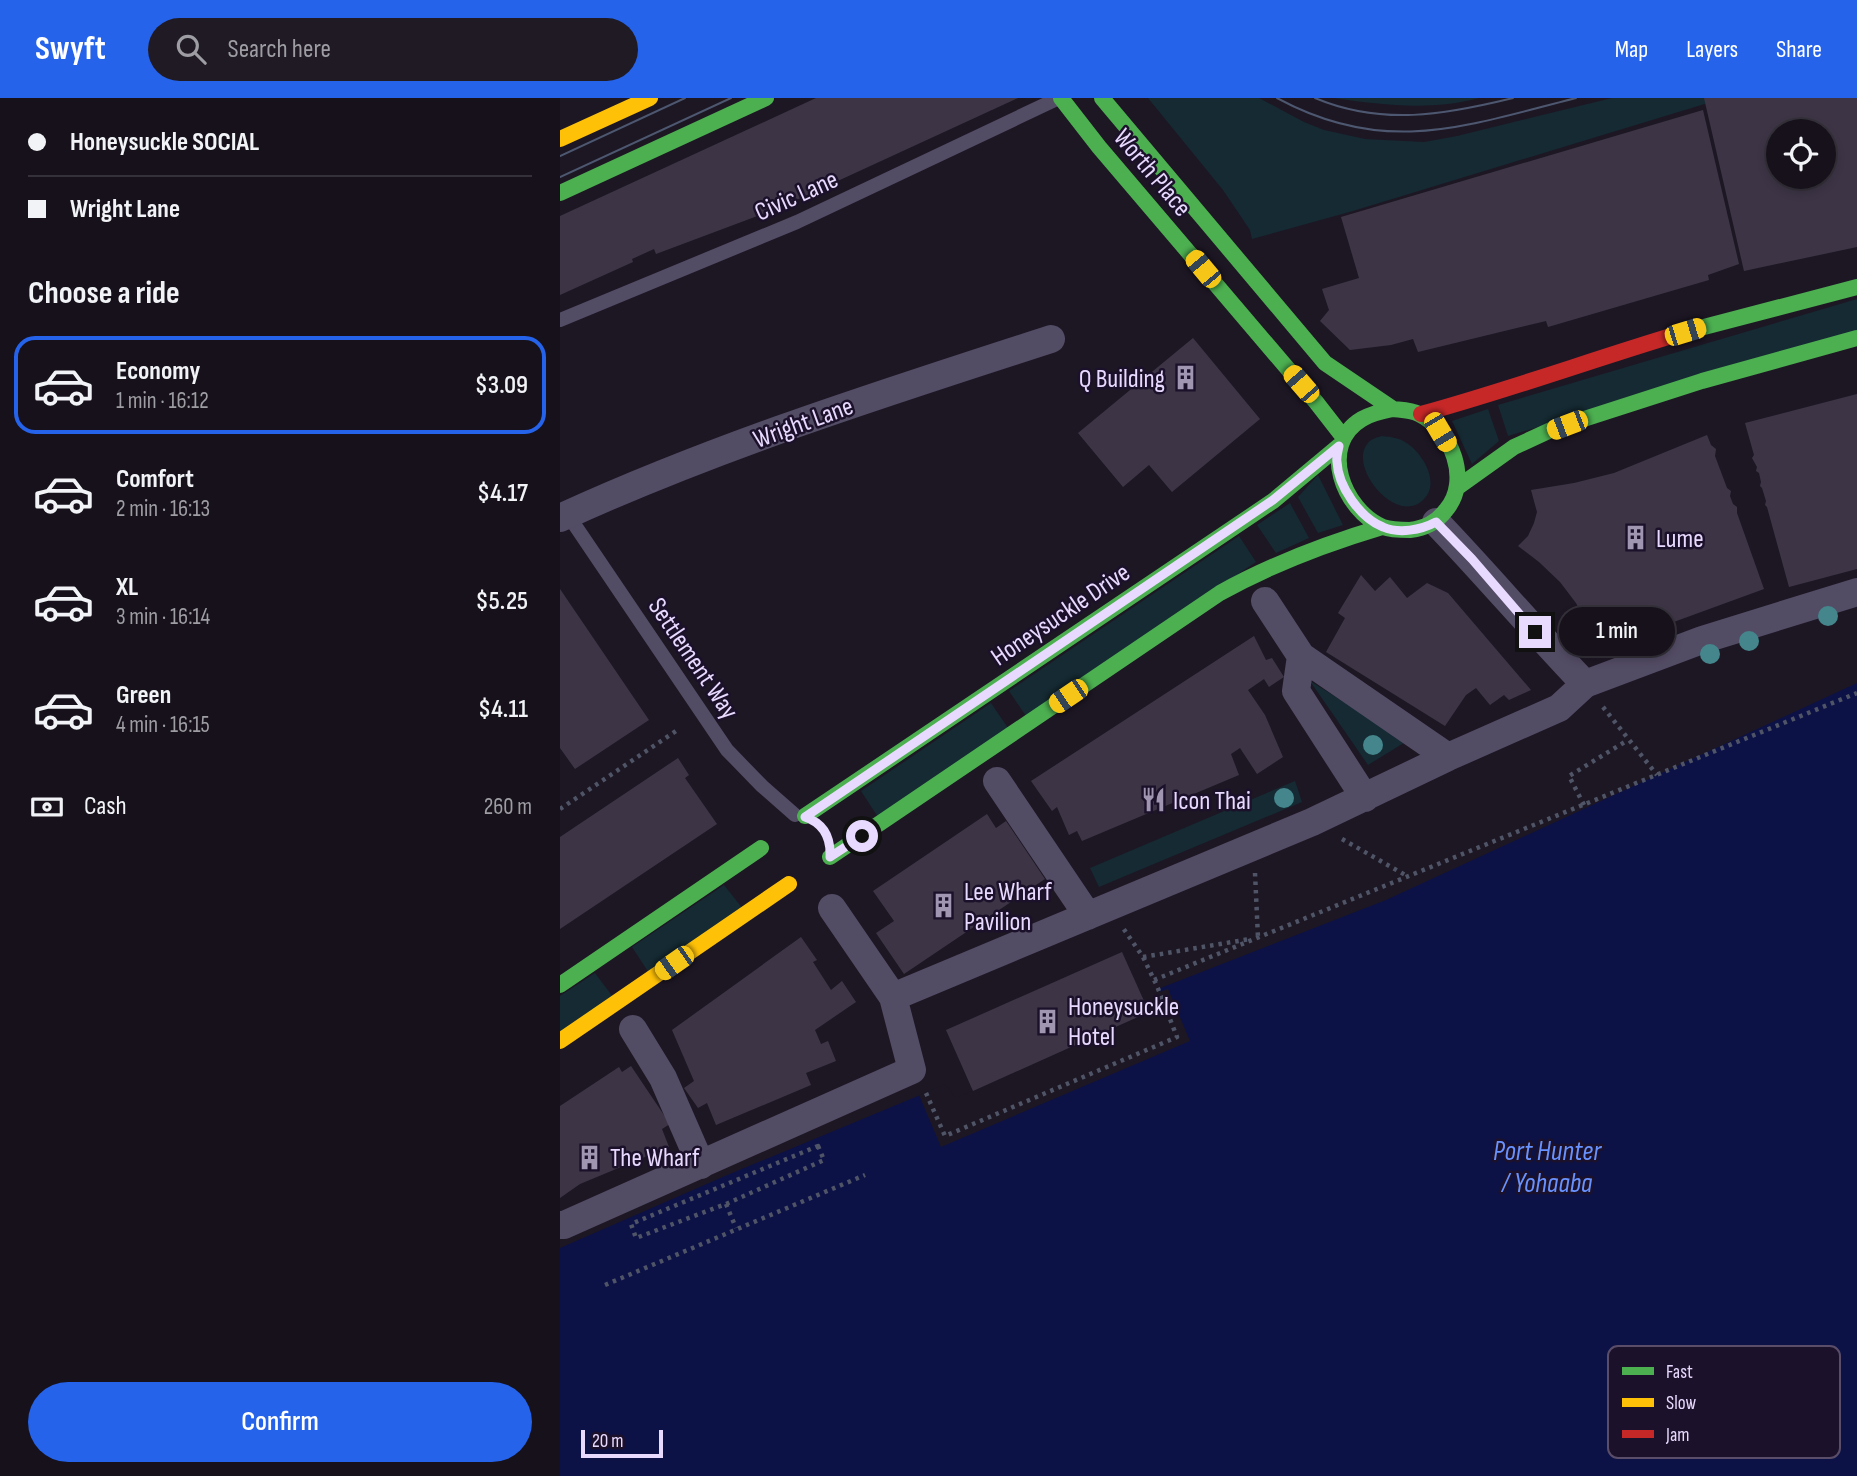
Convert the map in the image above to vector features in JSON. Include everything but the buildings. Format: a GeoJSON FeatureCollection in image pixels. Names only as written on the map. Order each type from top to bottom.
{"type":"FeatureCollection","features":[{"type":"Feature","properties":{"kind":"main road"},"geometry":{"type":"LineString","coordinates":[[560,139],[650,98]]}},
{"type":"Feature","properties":{"kind":"main road"},"geometry":{"type":"LineString","coordinates":[[560,192],[766,98]]}},
{"type":"Feature","properties":{"kind":"main road","name":"Worth Place"},"geometry":{"type":"LineString","coordinates":[[1102,98],[1325,363],[1393,410]]}},
{"type":"Feature","properties":{"kind":"main road","name":"Worth Place"},"geometry":{"type":"LineString","coordinates":[[1055,100],[1099,147],[1316,402],[1341,442]]}},
{"type":"Feature","properties":{"kind":"main road"},"geometry":{"type":"LineString","coordinates":[[1421,414],[1707,325],[1857,287]]}},
{"type":"Feature","properties":{"kind":"main road"},"geometry":{"type":"LineString","coordinates":[[1458,487],[1508,452],[1533,438],[1567,425],[1656,394],[1763,362],[1857,338]]}},
{"type":"Feature","properties":{"kind":"main road"},"geometry":{"type":"LineString","coordinates":[[1393,410],[1409,410],[1429,420],[1451,450],[1458,470],[1458,487],[1450,507],[1436,522],[1426,527],[1397,530],[1382,527],[1352,501],[1338,473],[1336,459],[1347,432],[1367,416],[1393,410]]}},
{"type":"Feature","properties":{"kind":"main road","name":"Honeysuckle Drive"},"geometry":{"type":"LineString","coordinates":[[776,821],[800,816],[1273,500],[1341,442]]}},
{"type":"Feature","properties":{"kind":"main road"},"geometry":{"type":"LineString","coordinates":[[822,873],[830,857],[1220,593],[1249,576],[1302,552],[1382,527]]}},
{"type":"Feature","properties":{"kind":"main road"},"geometry":{"type":"LineString","coordinates":[[800,816],[820,825]]}},
{"type":"Feature","properties":{"kind":"main road"},"geometry":{"type":"LineString","coordinates":[[829,840],[830,857]]}},
{"type":"Feature","properties":{"kind":"main road"},"geometry":{"type":"LineString","coordinates":[[560,985],[763,842],[762,858],[769,871],[780,881],[789,884],[807,883]]}},
{"type":"Feature","properties":{"kind":"main road"},"geometry":{"type":"LineString","coordinates":[[560,1041],[789,884]]}},
{"type":"Feature","properties":{"kind":"street","name":"Wright Lane"},"geometry":{"type":"LineString","coordinates":[[564,517],[696,461],[826,412],[1051,339]]}},
{"type":"Feature","properties":{"kind":"street"},"geometry":{"type":"LineString","coordinates":[[1436,522],[1585,684]]}},
{"type":"Feature","properties":{"kind":"street"},"geometry":{"type":"LineString","coordinates":[[893,997],[1312,822],[1559,708],[1585,684],[1702,640],[1857,592]]}},
{"type":"Feature","properties":{"kind":"street"},"geometry":{"type":"LineString","coordinates":[[1265,601],[1301,656],[1448,757]]}},
{"type":"Feature","properties":{"kind":"street"},"geometry":{"type":"LineString","coordinates":[[1301,656],[1296,691],[1365,798]]}},
{"type":"Feature","properties":{"kind":"street"},"geometry":{"type":"LineString","coordinates":[[997,781],[1088,916]]}},
{"type":"Feature","properties":{"kind":"street"},"geometry":{"type":"LineString","coordinates":[[560,1225],[912,1070],[893,997],[832,908]]}},
{"type":"Feature","properties":{"kind":"street"},"geometry":{"type":"LineString","coordinates":[[633,1029],[663,1078],[701,1165]]}},
{"type":"Feature","properties":{"kind":"lane","name":"Civic Lane"},"geometry":{"type":"LineString","coordinates":[[560,320],[797,222],[1055,100]]}},
{"type":"Feature","properties":{"kind":"lane","name":"Settlement Way"},"geometry":{"type":"LineString","coordinates":[[564,517],[727,750],[762,786],[800,816]]}},
{"type":"Feature","properties":{"kind":"path"},"geometry":{"type":"LineString","coordinates":[[1585,684],[1657,775]]}},
{"type":"Feature","properties":{"kind":"path"},"geometry":{"type":"LineString","coordinates":[[1154,980],[1857,693]]}},
{"type":"Feature","properties":{"kind":"path"},"geometry":{"type":"LineString","coordinates":[[560,809],[676,731]]}},
{"type":"Feature","properties":{"kind":"path"},"geometry":{"type":"LineString","coordinates":[[1584,804],[1569,776],[1628,740]]}},
{"type":"Feature","properties":{"kind":"path"},"geometry":{"type":"LineString","coordinates":[[1312,822],[1408,877]]}},
{"type":"Feature","properties":{"kind":"path"},"geometry":{"type":"LineString","coordinates":[[1254,846],[1258,938]]}},
{"type":"Feature","properties":{"kind":"path"},"geometry":{"type":"LineString","coordinates":[[926,1094],[945,1136],[1177,1037],[1143,957],[1258,938]]}},
{"type":"Feature","properties":{"kind":"path"},"geometry":{"type":"LineString","coordinates":[[818,1146],[824,1160],[726,1204],[636,1238],[631,1224],[818,1146]]}},
{"type":"Feature","properties":{"kind":"path"},"geometry":{"type":"LineString","coordinates":[[605,1285],[864,1175]]}},
{"type":"Feature","properties":{"kind":"path"},"geometry":{"type":"LineString","coordinates":[[726,1204],[736,1228]]}},
{"type":"Feature","properties":{"kind":"shaded area"},"geometry":{"type":"Polygon","coordinates":[[[1148,98],[1259,98],[1324,130],[1365,139],[1424,142],[1612,98],[1734,98],[1721,99],[1252,239],[1250,230],[1223,190],[1148,98]]]}},
{"type":"Feature","properties":{"kind":"shaded area"},"geometry":{"type":"Polygon","coordinates":[[[1334,98],[1479,98],[1425,106],[1388,105],[1334,98]]]}},
{"type":"Feature","properties":{"kind":"shaded area"},"geometry":{"type":"Polygon","coordinates":[[[1857,299],[1857,331],[1508,436],[1498,405],[1857,299]]]}},
{"type":"Feature","properties":{"kind":"shaded area"},"geometry":{"type":"Polygon","coordinates":[[[1488,409],[1499,441],[1472,464],[1452,421],[1488,409]]]}},
{"type":"Feature","properties":{"kind":"shaded area"},"geometry":{"type":"Polygon","coordinates":[[[1382,436],[1396,438],[1408,444],[1428,470],[1428,493],[1423,500],[1412,506],[1400,505],[1388,499],[1369,478],[1363,453],[1369,442],[1382,436]]]}},
{"type":"Feature","properties":{"kind":"shaded area"},"geometry":{"type":"Polygon","coordinates":[[[1318,475],[1343,525],[1318,533],[1298,497],[1318,475]]]}},
{"type":"Feature","properties":{"kind":"shaded area"},"geometry":{"type":"Polygon","coordinates":[[[1290,503],[1309,538],[1276,553],[1257,525],[1290,503]]]}},
{"type":"Feature","properties":{"kind":"shaded area"},"geometry":{"type":"Polygon","coordinates":[[[1239,536],[1256,562],[1026,716],[1009,691],[1239,536]]]}},
{"type":"Feature","properties":{"kind":"shaded area"},"geometry":{"type":"Polygon","coordinates":[[[1310,681],[1407,741],[1368,765],[1310,681]]]}},
{"type":"Feature","properties":{"kind":"shaded area"},"geometry":{"type":"Polygon","coordinates":[[[991,703],[1008,728],[878,817],[861,791],[991,703]]]}},
{"type":"Feature","properties":{"kind":"shaded area"},"geometry":{"type":"Polygon","coordinates":[[[1295,781],[1302,802],[1099,887],[1090,868],[1295,781]]]}},
{"type":"Feature","properties":{"kind":"shaded area"},"geometry":{"type":"Polygon","coordinates":[[[724,885],[743,909],[649,973],[632,947],[724,885]]]}},
{"type":"Feature","properties":{"kind":"shaded area"},"geometry":{"type":"Polygon","coordinates":[[[595,973],[613,997],[560,1033],[560,996],[595,973]]]}},
{"type":"Feature","properties":{"kind":"water","name":"Port Hunter / Yohaaba"},"geometry":{"type":"Polygon","coordinates":[[[1857,683],[1857,1476],[560,1476],[560,1248],[942,1086],[955,1102],[1167,1009],[1158,989],[1386,900],[1857,683]]]}},
{"type":"Feature","properties":{"kind":"pier"},"geometry":{"type":"Polygon","coordinates":[[[1168,989],[1190,1041],[941,1147],[919,1095],[945,1084],[956,1098],[1162,1008],[1156,993],[1168,989]]]}},
{"type":"Feature","properties":{"kind":"tram line"},"geometry":{"type":"LineString","coordinates":[[560,156],[685,98]]}},
{"type":"Feature","properties":{"kind":"tram line"},"geometry":{"type":"LineString","coordinates":[[560,177],[731,98]]}},
{"type":"Feature","properties":{"kind":"tram line"},"geometry":{"type":"LineString","coordinates":[[1277,98],[1317,116],[1354,127],[1390,131],[1426,131],[1461,126],[1576,98]]}},
{"type":"Feature","properties":{"kind":"tram line"},"geometry":{"type":"LineString","coordinates":[[1315,98],[1340,107],[1389,115],[1438,113],[1513,98]]}},
{"type":"Feature","properties":{"kind":"traffic: fast"},"geometry":{"type":"LineString","coordinates":[[560,193],[766,98]]}},
{"type":"Feature","properties":{"kind":"traffic: fast"},"geometry":{"type":"LineString","coordinates":[[1061,98],[1099,147],[1344,438]]}},
{"type":"Feature","properties":{"kind":"traffic: fast"},"geometry":{"type":"LineString","coordinates":[[1102,98],[1325,363],[1393,409]]}},
{"type":"Feature","properties":{"kind":"traffic: fast"},"geometry":{"type":"LineString","coordinates":[[1681,333],[1857,287]]}},
{"type":"Feature","properties":{"kind":"traffic: fast"},"geometry":{"type":"LineString","coordinates":[[1458,487],[1514,447],[1553,429],[1702,381],[1857,338]]}},
{"type":"Feature","properties":{"kind":"traffic: fast"},"geometry":{"type":"LineString","coordinates":[[1393,409],[1416,413],[1431,422],[1449,444],[1454,457],[1457,485],[1453,498],[1438,518],[1421,528],[1396,530],[1383,527],[1369,519],[1347,492],[1341,476],[1341,444],[1349,430],[1366,417],[1393,409]]}},
{"type":"Feature","properties":{"kind":"traffic: fast"},"geometry":{"type":"LineString","coordinates":[[805,816],[1273,501],[1339,446]]}},
{"type":"Feature","properties":{"kind":"traffic: fast"},"geometry":{"type":"LineString","coordinates":[[830,857],[1220,593],[1299,556],[1382,527]]}},
{"type":"Feature","properties":{"kind":"traffic: fast"},"geometry":{"type":"LineString","coordinates":[[560,985],[761,848]]}},
{"type":"Feature","properties":{"kind":"traffic: slow"},"geometry":{"type":"LineString","coordinates":[[560,139],[650,98]]}},
{"type":"Feature","properties":{"kind":"traffic: slow"},"geometry":{"type":"LineString","coordinates":[[560,1041],[789,884]]}},
{"type":"Feature","properties":{"kind":"traffic: jam"},"geometry":{"type":"LineString","coordinates":[[1421,414],[1681,333]]}},
{"type":"Feature","properties":{"kind":"place","name":"Q Building"},"geometry":{"type":"Point","coordinates":[1185,378]}},
{"type":"Feature","properties":{"kind":"place","name":"Lume"},"geometry":{"type":"Point","coordinates":[1636,538]}},
{"type":"Feature","properties":{"kind":"place","name":"Icon Thai"},"geometry":{"type":"Point","coordinates":[1153,800]}},
{"type":"Feature","properties":{"kind":"place","name":"Lee Wharf Pavilion"},"geometry":{"type":"Point","coordinates":[944,906]}},
{"type":"Feature","properties":{"kind":"place","name":"Honeysuckle Hotel"},"geometry":{"type":"Point","coordinates":[1048,1021]}},
{"type":"Feature","properties":{"kind":"place","name":"The Wharf"},"geometry":{"type":"Point","coordinates":[590,1157]}},
{"type":"Feature","properties":{"kind":"route"},"geometry":{"type":"LineString","coordinates":[[862,836],[830,857],[831,848],[825,831],[813,820],[805,817],[1273,500],[1339,446],[1336,459],[1338,473],[1352,501],[1363,513],[1382,527],[1397,530],[1426,527],[1436,522],[1535,632]]}}]}
